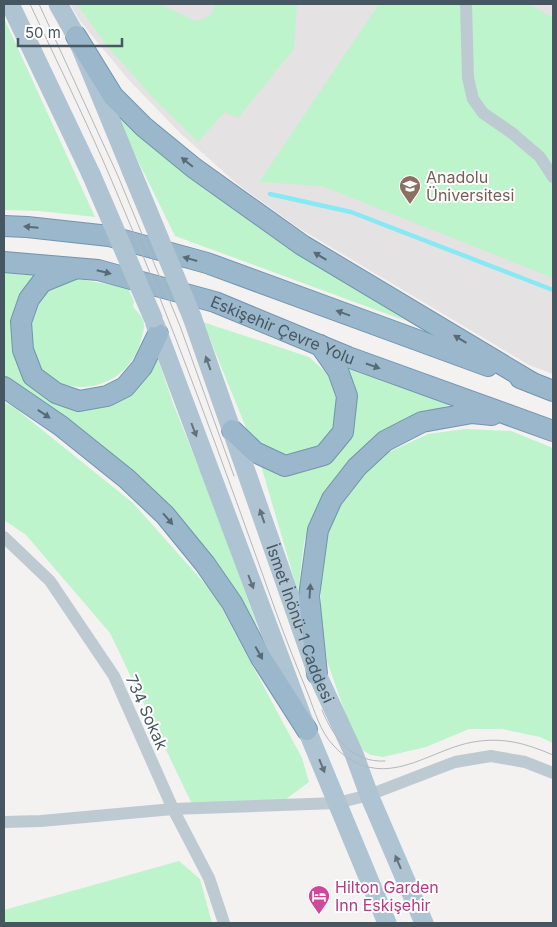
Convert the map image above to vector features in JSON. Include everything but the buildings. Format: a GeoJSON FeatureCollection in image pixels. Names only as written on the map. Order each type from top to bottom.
{"type":"FeatureCollection","features":[{"type":"Feature","properties":{"kind":"highway"},"geometry":{"type":"LineString","coordinates":[[76,36],[113,96],[144,127],[194,168],[302,245],[531,382]]}},
{"type":"Feature","properties":{"kind":"highway"},"geometry":{"type":"LineString","coordinates":[[4,226],[108,236],[198,261],[553,391]]}},
{"type":"Feature","properties":{"kind":"highway","name":"Eskişehir Çevre Yolu"},"geometry":{"type":"LineString","coordinates":[[4,262],[98,270],[215,302],[348,357],[553,431]]}},
{"type":"Feature","properties":{"kind":"highway"},"geometry":{"type":"LineString","coordinates":[[77,268],[42,282],[29,299],[21,322],[22,350],[33,376],[56,393],[79,401],[107,396],[124,387],[142,367],[155,326]]}},
{"type":"Feature","properties":{"kind":"highway"},"geometry":{"type":"LineString","coordinates":[[232,430],[255,452],[285,466],[324,455],[343,432],[347,396],[338,370],[320,345]]}},
{"type":"Feature","properties":{"kind":"highway"},"geometry":{"type":"LineString","coordinates":[[4,387],[61,426],[127,479],[165,515],[205,564],[232,603],[261,658],[307,730]]}},
{"type":"Feature","properties":{"kind":"highway"},"geometry":{"type":"LineString","coordinates":[[317,674],[308,596],[318,530],[332,499],[357,467],[385,441],[422,422],[472,413],[519,418]]}},
{"type":"Feature","properties":{"kind":"main road","name":"İsmet İnönü-1 Caddesi"},"geometry":{"type":"LineString","coordinates":[[10,4],[92,174],[155,326],[307,730],[387,923]]}},
{"type":"Feature","properties":{"kind":"main road","name":"İsmet İnönü-1 Caddesi"},"geometry":{"type":"LineString","coordinates":[[58,4],[76,36],[192,317],[317,674],[354,754],[369,795],[424,923]]}},
{"type":"Feature","properties":{"kind":"street"},"geometry":{"type":"LineString","coordinates":[[466,4],[468,78],[473,99],[483,113],[540,157],[553,177]]}},
{"type":"Feature","properties":{"kind":"street","name":"734 Sokak"},"geometry":{"type":"LineString","coordinates":[[4,537],[50,581],[114,676],[173,809],[209,878],[224,923]]}},
{"type":"Feature","properties":{"kind":"street"},"geometry":{"type":"LineString","coordinates":[[4,822],[42,821],[173,809],[337,803],[369,795],[455,762],[491,756],[525,762],[553,773]]}},
{"type":"Feature","properties":{"kind":"shaded area","name":"Anadolu Üniversitesi"},"geometry":{"type":"Polygon","coordinates":[[[70,4],[553,4],[553,374],[529,365],[297,227],[236,183],[180,133],[128,79],[80,21],[70,4]]]}},
{"type":"Feature","properties":{"kind":"green space"},"geometry":{"type":"Polygon","coordinates":[[[77,4],[159,4],[196,21],[210,16],[216,4],[297,4],[294,49],[238,118],[225,112],[198,142],[156,101],[108,47],[77,4]]]}},
{"type":"Feature","properties":{"kind":"green space"},"geometry":{"type":"Polygon","coordinates":[[[379,4],[529,4],[553,18],[553,278],[322,186],[259,182],[379,4]]]}},
{"type":"Feature","properties":{"kind":"green space"},"geometry":{"type":"Polygon","coordinates":[[[4,18],[95,217],[39,211],[4,210],[4,18]]]}},
{"type":"Feature","properties":{"kind":"green space"},"geometry":{"type":"Polygon","coordinates":[[[113,110],[259,227],[406,321],[175,236],[113,110]]]}},
{"type":"Feature","properties":{"kind":"green space"},"geometry":{"type":"Polygon","coordinates":[[[4,273],[37,274],[20,292],[12,322],[21,365],[94,405],[156,354],[257,625],[253,627],[207,554],[63,421],[4,377],[4,273]]]}},
{"type":"Feature","properties":{"kind":"green space"},"geometry":{"type":"Polygon","coordinates":[[[68,277],[128,288],[134,302],[133,306],[144,323],[141,340],[131,362],[116,376],[97,385],[78,387],[59,382],[43,370],[32,352],[29,323],[39,294],[68,277]]]}},
{"type":"Feature","properties":{"kind":"green space"},"geometry":{"type":"Polygon","coordinates":[[[203,322],[309,357],[330,376],[342,411],[326,445],[286,457],[251,440],[203,322]]]}},
{"type":"Feature","properties":{"kind":"green space"},"geometry":{"type":"Polygon","coordinates":[[[343,363],[449,405],[428,413],[348,466],[316,508],[304,542],[298,592],[260,462],[340,445],[356,413],[353,384],[343,363]]]}},
{"type":"Feature","properties":{"kind":"green space"},"geometry":{"type":"Polygon","coordinates":[[[4,402],[15,408],[133,503],[214,594],[302,758],[309,782],[286,799],[192,804],[110,633],[26,535],[4,520],[4,402]]]}},
{"type":"Feature","properties":{"kind":"green space"},"geometry":{"type":"Polygon","coordinates":[[[465,429],[511,431],[553,448],[553,743],[540,737],[502,729],[469,729],[426,747],[383,757],[371,755],[364,751],[353,735],[327,661],[321,618],[321,569],[330,524],[353,483],[389,452],[428,434],[465,429]]]}},
{"type":"Feature","properties":{"kind":"green space"},"geometry":{"type":"Polygon","coordinates":[[[179,861],[200,879],[212,923],[4,923],[4,910],[179,861]]]}},
{"type":"Feature","properties":{"kind":"waterway"},"geometry":{"type":"LineString","coordinates":[[270,194],[351,212],[553,290]]}},
{"type":"Feature","properties":{"kind":"tram line"},"geometry":{"type":"LineString","coordinates":[[30,4],[92,135],[155,286],[197,394],[288,643],[318,721],[328,740],[335,748],[353,761],[368,767],[383,769],[413,763],[473,742],[494,740],[514,742],[553,755]]}},
{"type":"Feature","properties":{"kind":"tram line"},"geometry":{"type":"LineString","coordinates":[[39,4],[118,176],[180,326],[234,476]]}},
{"type":"Feature","properties":{"kind":"tram line"},"geometry":{"type":"LineString","coordinates":[[322,710],[338,739],[353,753],[363,758],[385,761]]}},
{"type":"Feature","properties":{"kind":"place","name":"Anadolu Üniversitesi"},"geometry":{"type":"Point","coordinates":[410,205]}},
{"type":"Feature","properties":{"kind":"place","name":"Hilton Garden Inn Eskişehir"},"geometry":{"type":"Point","coordinates":[319,915]}}]}
